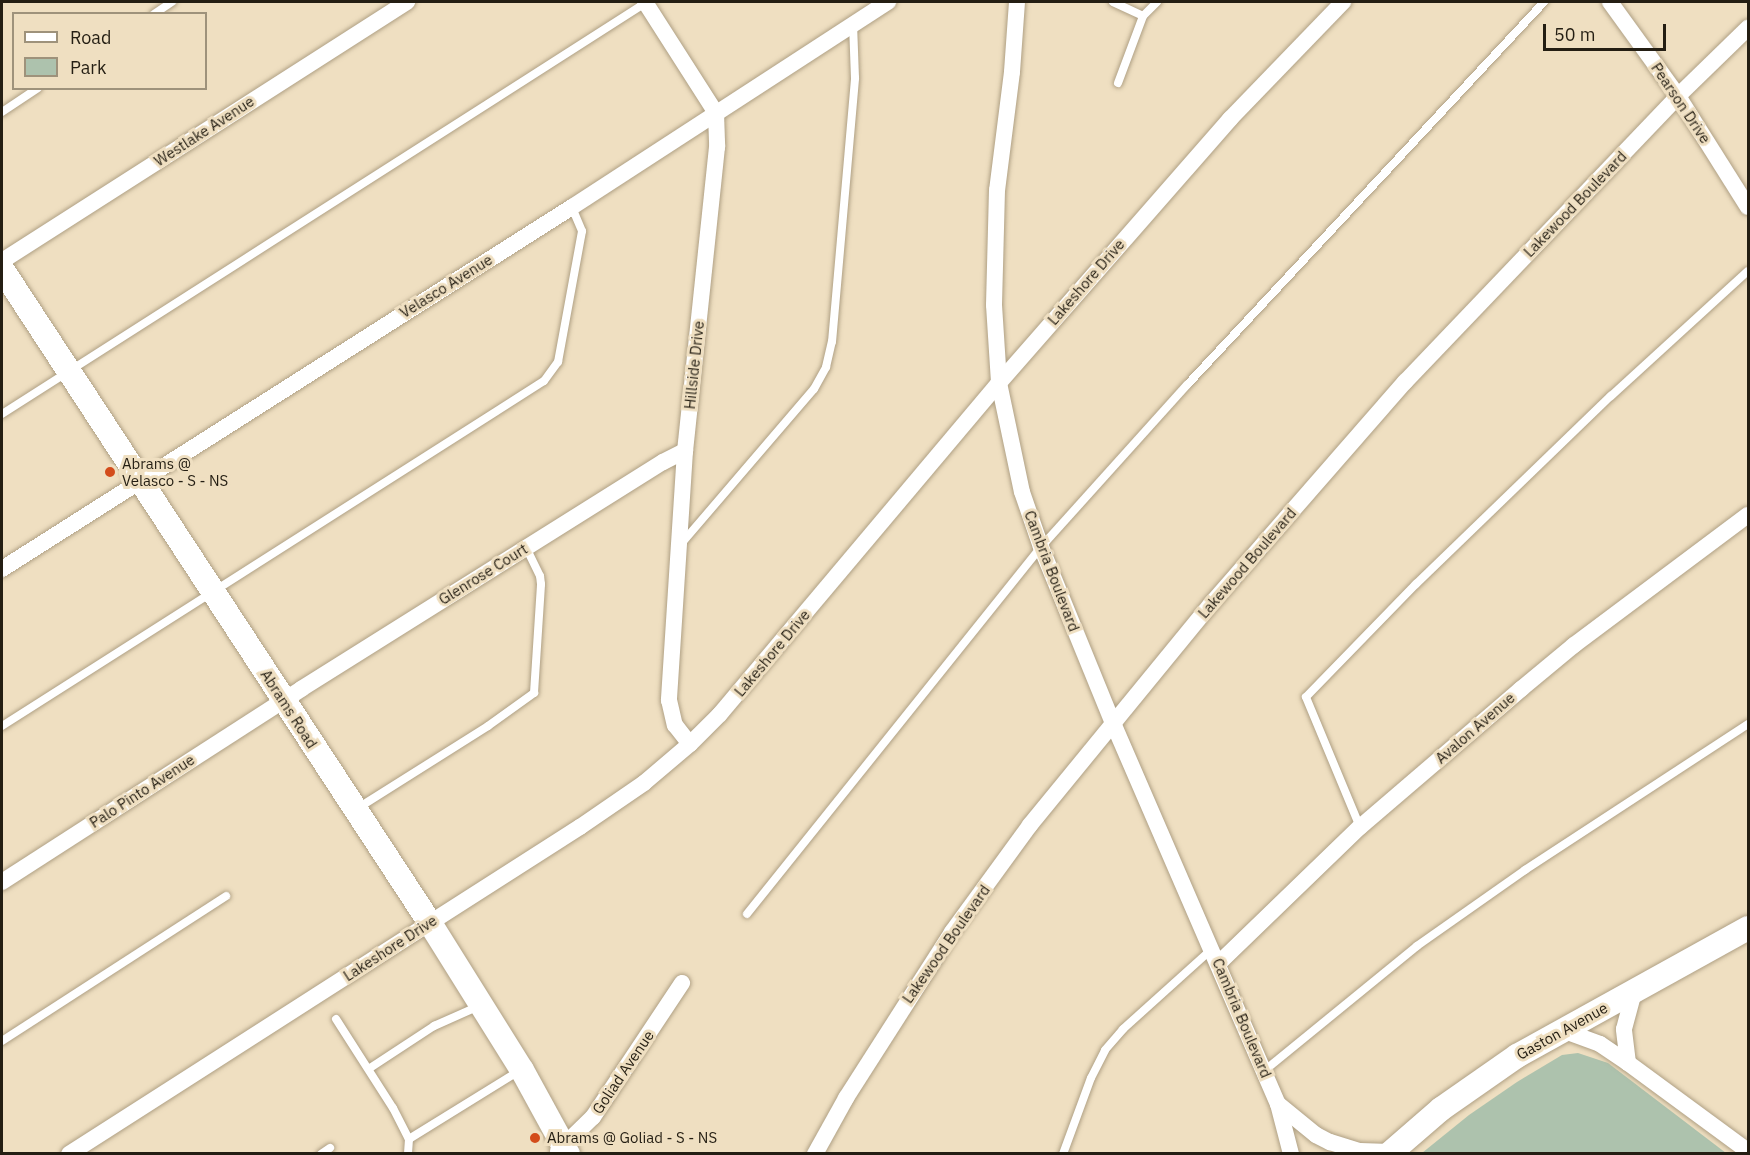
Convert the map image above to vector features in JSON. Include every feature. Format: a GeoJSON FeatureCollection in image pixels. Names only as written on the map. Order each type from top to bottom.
{"type":"FeatureCollection","features":[{"type":"Feature","properties":{"kind":"main road","name":"Abrams Road"},"geometry":{"type":"LineString","coordinates":[[2,269],[430,923],[522,1070],[562,1151]]}},
{"type":"Feature","properties":{"kind":"main road","name":"Gaston Avenue"},"geometry":{"type":"LineString","coordinates":[[1389,1153],[1477,1082],[1562,1030],[1749,928]]}},
{"type":"Feature","properties":{"kind":"street","name":"Westlake Avenue"},"geometry":{"type":"LineString","coordinates":[[2,261],[407,2]]}},
{"type":"Feature","properties":{"kind":"street"},"geometry":{"type":"LineString","coordinates":[[646,2],[716,113]]}},
{"type":"Feature","properties":{"kind":"street","name":"Velasco Avenue"},"geometry":{"type":"LineString","coordinates":[[2,569],[572,207],[888,2]]}},
{"type":"Feature","properties":{"kind":"street","name":"Cambria Boulevard"},"geometry":{"type":"LineString","coordinates":[[1017,2],[1012,72],[997,190],[994,305],[999,383],[1022,492],[1041,547],[1113,723],[1265,1070],[1278,1104],[1291,1154]]}},
{"type":"Feature","properties":{"kind":"street","name":"Lakeshore Drive"},"geometry":{"type":"LineString","coordinates":[[69,1154],[580,827],[644,783],[690,744],[720,714],[999,383],[1230,119],[1343,2]]}},
{"type":"Feature","properties":{"kind":"street","name":"Pearson Drive"},"geometry":{"type":"LineString","coordinates":[[1610,2],[1678,96],[1749,207]]}},
{"type":"Feature","properties":{"kind":"street","name":"Lakewood Boulevard"},"geometry":{"type":"LineString","coordinates":[[815,1154],[846,1098],[952,932],[1030,825],[1211,604],[1406,382],[1678,96],[1749,28]]}},
{"type":"Feature","properties":{"kind":"street","name":"Hillside Drive"},"geometry":{"type":"LineString","coordinates":[[690,744],[675,725],[669,700],[685,451],[717,147],[716,113]]}},
{"type":"Feature","properties":{"kind":"street","name":"Glenrose Court"},"geometry":{"type":"LineString","coordinates":[[283,700],[663,462],[685,451]]}},
{"type":"Feature","properties":{"kind":"street","name":"Avalon Avenue"},"geometry":{"type":"LineString","coordinates":[[1216,956],[1360,827],[1574,645],[1749,515]]}},
{"type":"Feature","properties":{"kind":"street","name":"Palo Pinto Avenue"},"geometry":{"type":"LineString","coordinates":[[2,882],[283,700]]}},
{"type":"Feature","properties":{"kind":"street","name":"Goliad Avenue"},"geometry":{"type":"LineString","coordinates":[[562,1151],[592,1117],[682,983]]}},
{"type":"Feature","properties":{"kind":"street"},"geometry":{"type":"LineString","coordinates":[[1628,1063],[1624,1029],[1634,991]]}},
{"type":"Feature","properties":{"kind":"street"},"geometry":{"type":"LineString","coordinates":[[1562,1030],[1600,1044],[1749,1151]]}},
{"type":"Feature","properties":{"kind":"street","name":"Cambria Boulevard"},"geometry":{"type":"LineString","coordinates":[[1278,1104],[1316,1135],[1330,1142],[1360,1151],[1389,1153]]}},
{"type":"Feature","properties":{"kind":"lane"},"geometry":{"type":"LineString","coordinates":[[157,12],[172,2]]}},
{"type":"Feature","properties":{"kind":"lane"},"geometry":{"type":"LineString","coordinates":[[2,414],[646,2]]}},
{"type":"Feature","properties":{"kind":"lane"},"geometry":{"type":"LineString","coordinates":[[1113,2],[1143,16]]}},
{"type":"Feature","properties":{"kind":"lane"},"geometry":{"type":"LineString","coordinates":[[1118,83],[1143,16],[1157,2]]}},
{"type":"Feature","properties":{"kind":"lane"},"geometry":{"type":"LineString","coordinates":[[747,914],[1041,547],[1187,385],[1544,2]]}},
{"type":"Feature","properties":{"kind":"lane"},"geometry":{"type":"LineString","coordinates":[[679,547],[814,389],[826,367],[832,342],[855,78],[853,24]]}},
{"type":"Feature","properties":{"kind":"lane"},"geometry":{"type":"LineString","coordinates":[[2,112],[35,90]]}},
{"type":"Feature","properties":{"kind":"lane"},"geometry":{"type":"LineString","coordinates":[[2,726],[544,381],[558,362],[582,231],[572,207]]}},
{"type":"Feature","properties":{"kind":"lane"},"geometry":{"type":"LineString","coordinates":[[1360,827],[1306,697],[1416,584],[1603,404],[1749,271]]}},
{"type":"Feature","properties":{"kind":"lane"},"geometry":{"type":"LineString","coordinates":[[355,810],[534,693],[541,584],[526,547]]}},
{"type":"Feature","properties":{"kind":"lane"},"geometry":{"type":"LineString","coordinates":[[1265,1070],[1426,940],[1525,870],[1749,724]]}},
{"type":"Feature","properties":{"kind":"lane"},"geometry":{"type":"LineString","coordinates":[[2,1041],[226,896]]}},
{"type":"Feature","properties":{"kind":"lane"},"geometry":{"type":"LineString","coordinates":[[1063,1154],[1091,1078],[1105,1050],[1123,1029],[1216,956]]}},
{"type":"Feature","properties":{"kind":"lane"},"geometry":{"type":"LineString","coordinates":[[370,1068],[434,1026],[482,1005]]}},
{"type":"Feature","properties":{"kind":"lane"},"geometry":{"type":"LineString","coordinates":[[336,1019],[370,1068],[409,1139],[408,1154]]}},
{"type":"Feature","properties":{"kind":"lane"},"geometry":{"type":"LineString","coordinates":[[409,1139],[522,1070]]}},
{"type":"Feature","properties":{"kind":"lane"},"geometry":{"type":"LineString","coordinates":[[321,1154],[330,1148]]}},
{"type":"Feature","properties":{"kind":"green space"},"geometry":{"type":"Polygon","coordinates":[[[1578,1053],[1608,1063],[1726,1153],[1422,1153],[1469,1115],[1517,1082],[1562,1055],[1578,1053]]]}},
{"type":"Feature","properties":{"kind":"place","name":"Abrams @ Velasco - S - NS"},"geometry":{"type":"Point","coordinates":[110,472]}},
{"type":"Feature","properties":{"kind":"place","name":"Abrams @ Goliad - S - NS"},"geometry":{"type":"Point","coordinates":[535,1138]}}]}
